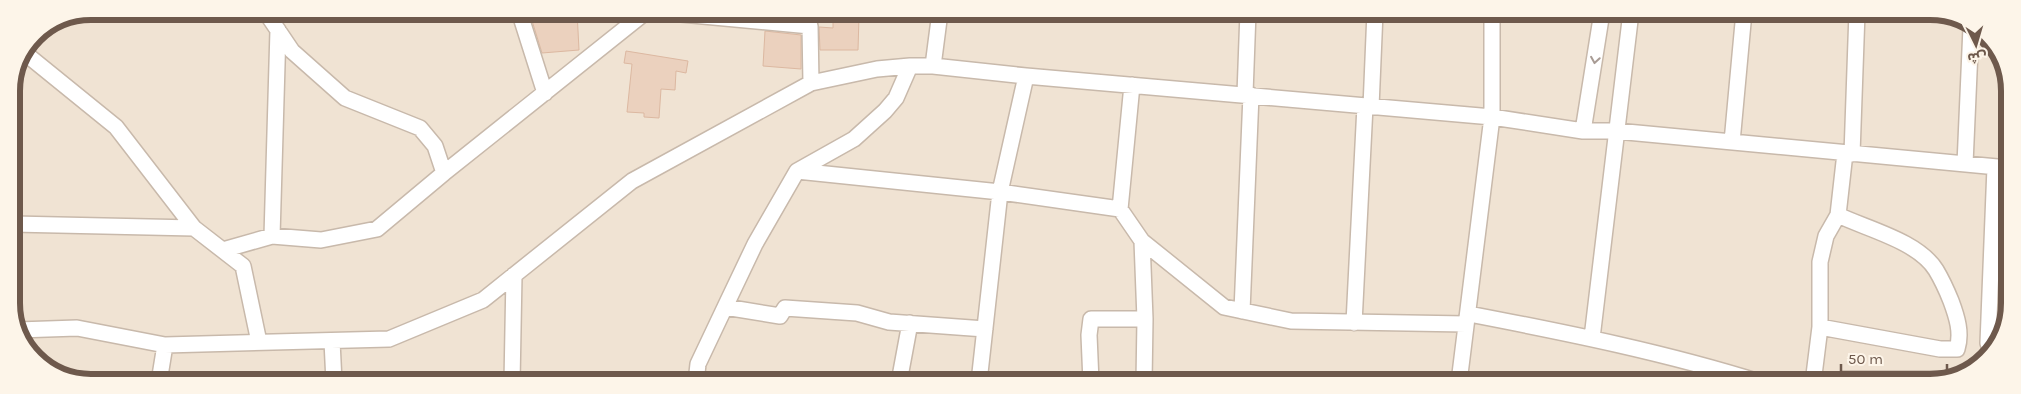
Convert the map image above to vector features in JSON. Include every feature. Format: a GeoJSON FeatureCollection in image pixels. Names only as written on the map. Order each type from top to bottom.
{"type":"FeatureCollection","features":[{"type":"Feature","properties":{"kind":"street"},"geometry":{"type":"LineString","coordinates":[[271,20],[292,51],[345,98],[420,128],[435,146],[444,173]]}},
{"type":"Feature","properties":{"kind":"street"},"geometry":{"type":"LineString","coordinates":[[522,20],[545,93]]}},
{"type":"Feature","properties":{"kind":"street"},"geometry":{"type":"LineString","coordinates":[[223,250],[272,236],[321,240],[377,229],[444,173],[638,20]]}},
{"type":"Feature","properties":{"kind":"street"},"geometry":{"type":"LineString","coordinates":[[811,20],[811,83]]}},
{"type":"Feature","properties":{"kind":"street"},"geometry":{"type":"LineString","coordinates":[[933,66],[939,20]]}},
{"type":"Feature","properties":{"kind":"street"},"geometry":{"type":"LineString","coordinates":[[1242,311],[1248,94],[1248,20]]}},
{"type":"Feature","properties":{"kind":"street"},"geometry":{"type":"LineString","coordinates":[[1354,323],[1374,20]]}},
{"type":"Feature","properties":{"kind":"street"},"geometry":{"type":"LineString","coordinates":[[1461,374],[1492,117],[1492,20]]}},
{"type":"Feature","properties":{"kind":"street"},"geometry":{"type":"LineString","coordinates":[[1583,130],[1601,20]]}},
{"type":"Feature","properties":{"kind":"street"},"geometry":{"type":"LineString","coordinates":[[1592,338],[1631,20]]}},
{"type":"Feature","properties":{"kind":"street"},"geometry":{"type":"LineString","coordinates":[[1732,142],[1743,20]]}},
{"type":"Feature","properties":{"kind":"street"},"geometry":{"type":"LineString","coordinates":[[1814,374],[1820,326],[1820,262],[1826,236],[1838,215],[1849,153],[1857,20]]}},
{"type":"Feature","properties":{"kind":"street"},"geometry":{"type":"LineString","coordinates":[[272,236],[278,30]]}},
{"type":"Feature","properties":{"kind":"street"},"geometry":{"type":"LineString","coordinates":[[1965,164],[1971,33]]}},
{"type":"Feature","properties":{"kind":"street"},"geometry":{"type":"LineString","coordinates":[[29,56],[116,127],[194,228],[243,266],[259,342]]}},
{"type":"Feature","properties":{"kind":"street"},"geometry":{"type":"LineString","coordinates":[[697,374],[698,364],[756,244],[797,170],[854,139],[885,111],[896,98],[910,66]]}},
{"type":"Feature","properties":{"kind":"street"},"geometry":{"type":"LineString","coordinates":[[25,330],[77,328],[165,345],[389,339],[482,300],[632,181],[811,83],[877,69],[910,66],[933,66],[1026,76],[1248,94],[1492,117],[1583,130],[1616,131],[2001,168]]}},
{"type":"Feature","properties":{"kind":"street"},"geometry":{"type":"LineString","coordinates":[[979,374],[1000,192],[1026,76]]}},
{"type":"Feature","properties":{"kind":"street"},"geometry":{"type":"LineString","coordinates":[[1132,85],[1120,210],[1142,240],[1224,307],[1291,321],[1354,323],[1468,319],[1592,338],[1722,374]]}},
{"type":"Feature","properties":{"kind":"street"},"geometry":{"type":"LineString","coordinates":[[797,170],[1000,192],[1120,210]]}},
{"type":"Feature","properties":{"kind":"street"},"geometry":{"type":"LineString","coordinates":[[1988,343],[2001,180]]}},
{"type":"Feature","properties":{"kind":"street"},"geometry":{"type":"LineString","coordinates":[[1820,326],[1940,349],[1957,349],[1960,340],[1957,317],[1936,269],[1922,255],[1893,237],[1838,215]]}},
{"type":"Feature","properties":{"kind":"street"},"geometry":{"type":"LineString","coordinates":[[20,224],[194,228]]}},
{"type":"Feature","properties":{"kind":"street"},"geometry":{"type":"LineString","coordinates":[[1142,240],[1145,319],[1144,374]]}},
{"type":"Feature","properties":{"kind":"street"},"geometry":{"type":"LineString","coordinates":[[512,374],[514,275]]}},
{"type":"Feature","properties":{"kind":"street"},"geometry":{"type":"LineString","coordinates":[[725,308],[780,316],[785,308],[857,313],[888,322],[985,329]]}},
{"type":"Feature","properties":{"kind":"street"},"geometry":{"type":"LineString","coordinates":[[1091,374],[1089,335],[1091,319],[1145,319]]}},
{"type":"Feature","properties":{"kind":"street"},"geometry":{"type":"LineString","coordinates":[[900,374],[910,323]]}},
{"type":"Feature","properties":{"kind":"street"},"geometry":{"type":"LineString","coordinates":[[332,341],[334,374]]}},
{"type":"Feature","properties":{"kind":"street"},"geometry":{"type":"LineString","coordinates":[[160,374],[165,345]]}},
{"type":"Feature","properties":{"kind":"shaded area"},"geometry":{"type":"Polygon","coordinates":[[[1930,20],[1949,22],[1962,27],[1980,41],[1994,59],[2000,77],[2001,303],[1999,322],[1994,335],[1970,362],[1944,373],[1930,374],[82,373],[59,367],[41,353],[27,335],[21,317],[20,303],[21,77],[32,51],[41,41],[51,32],[77,21],[1930,20]]]}},
{"type":"Feature","properties":{"kind":"building"},"geometry":{"type":"Polygon","coordinates":[[[532,20],[577,20],[579,50],[542,53],[532,20]]]}},
{"type":"Feature","properties":{"kind":"building"},"geometry":{"type":"Polygon","coordinates":[[[833,20],[859,20],[858,50],[820,50],[819,27],[833,28],[833,20]]]}},
{"type":"Feature","properties":{"kind":"building"},"geometry":{"type":"Polygon","coordinates":[[[765,31],[801,35],[801,69],[763,66],[765,31]]]}},
{"type":"Feature","properties":{"kind":"building"},"geometry":{"type":"Polygon","coordinates":[[[626,51],[688,61],[686,73],[676,71],[675,90],[661,89],[659,118],[644,117],[644,113],[627,112],[632,64],[624,63],[626,51]]]}}]}
